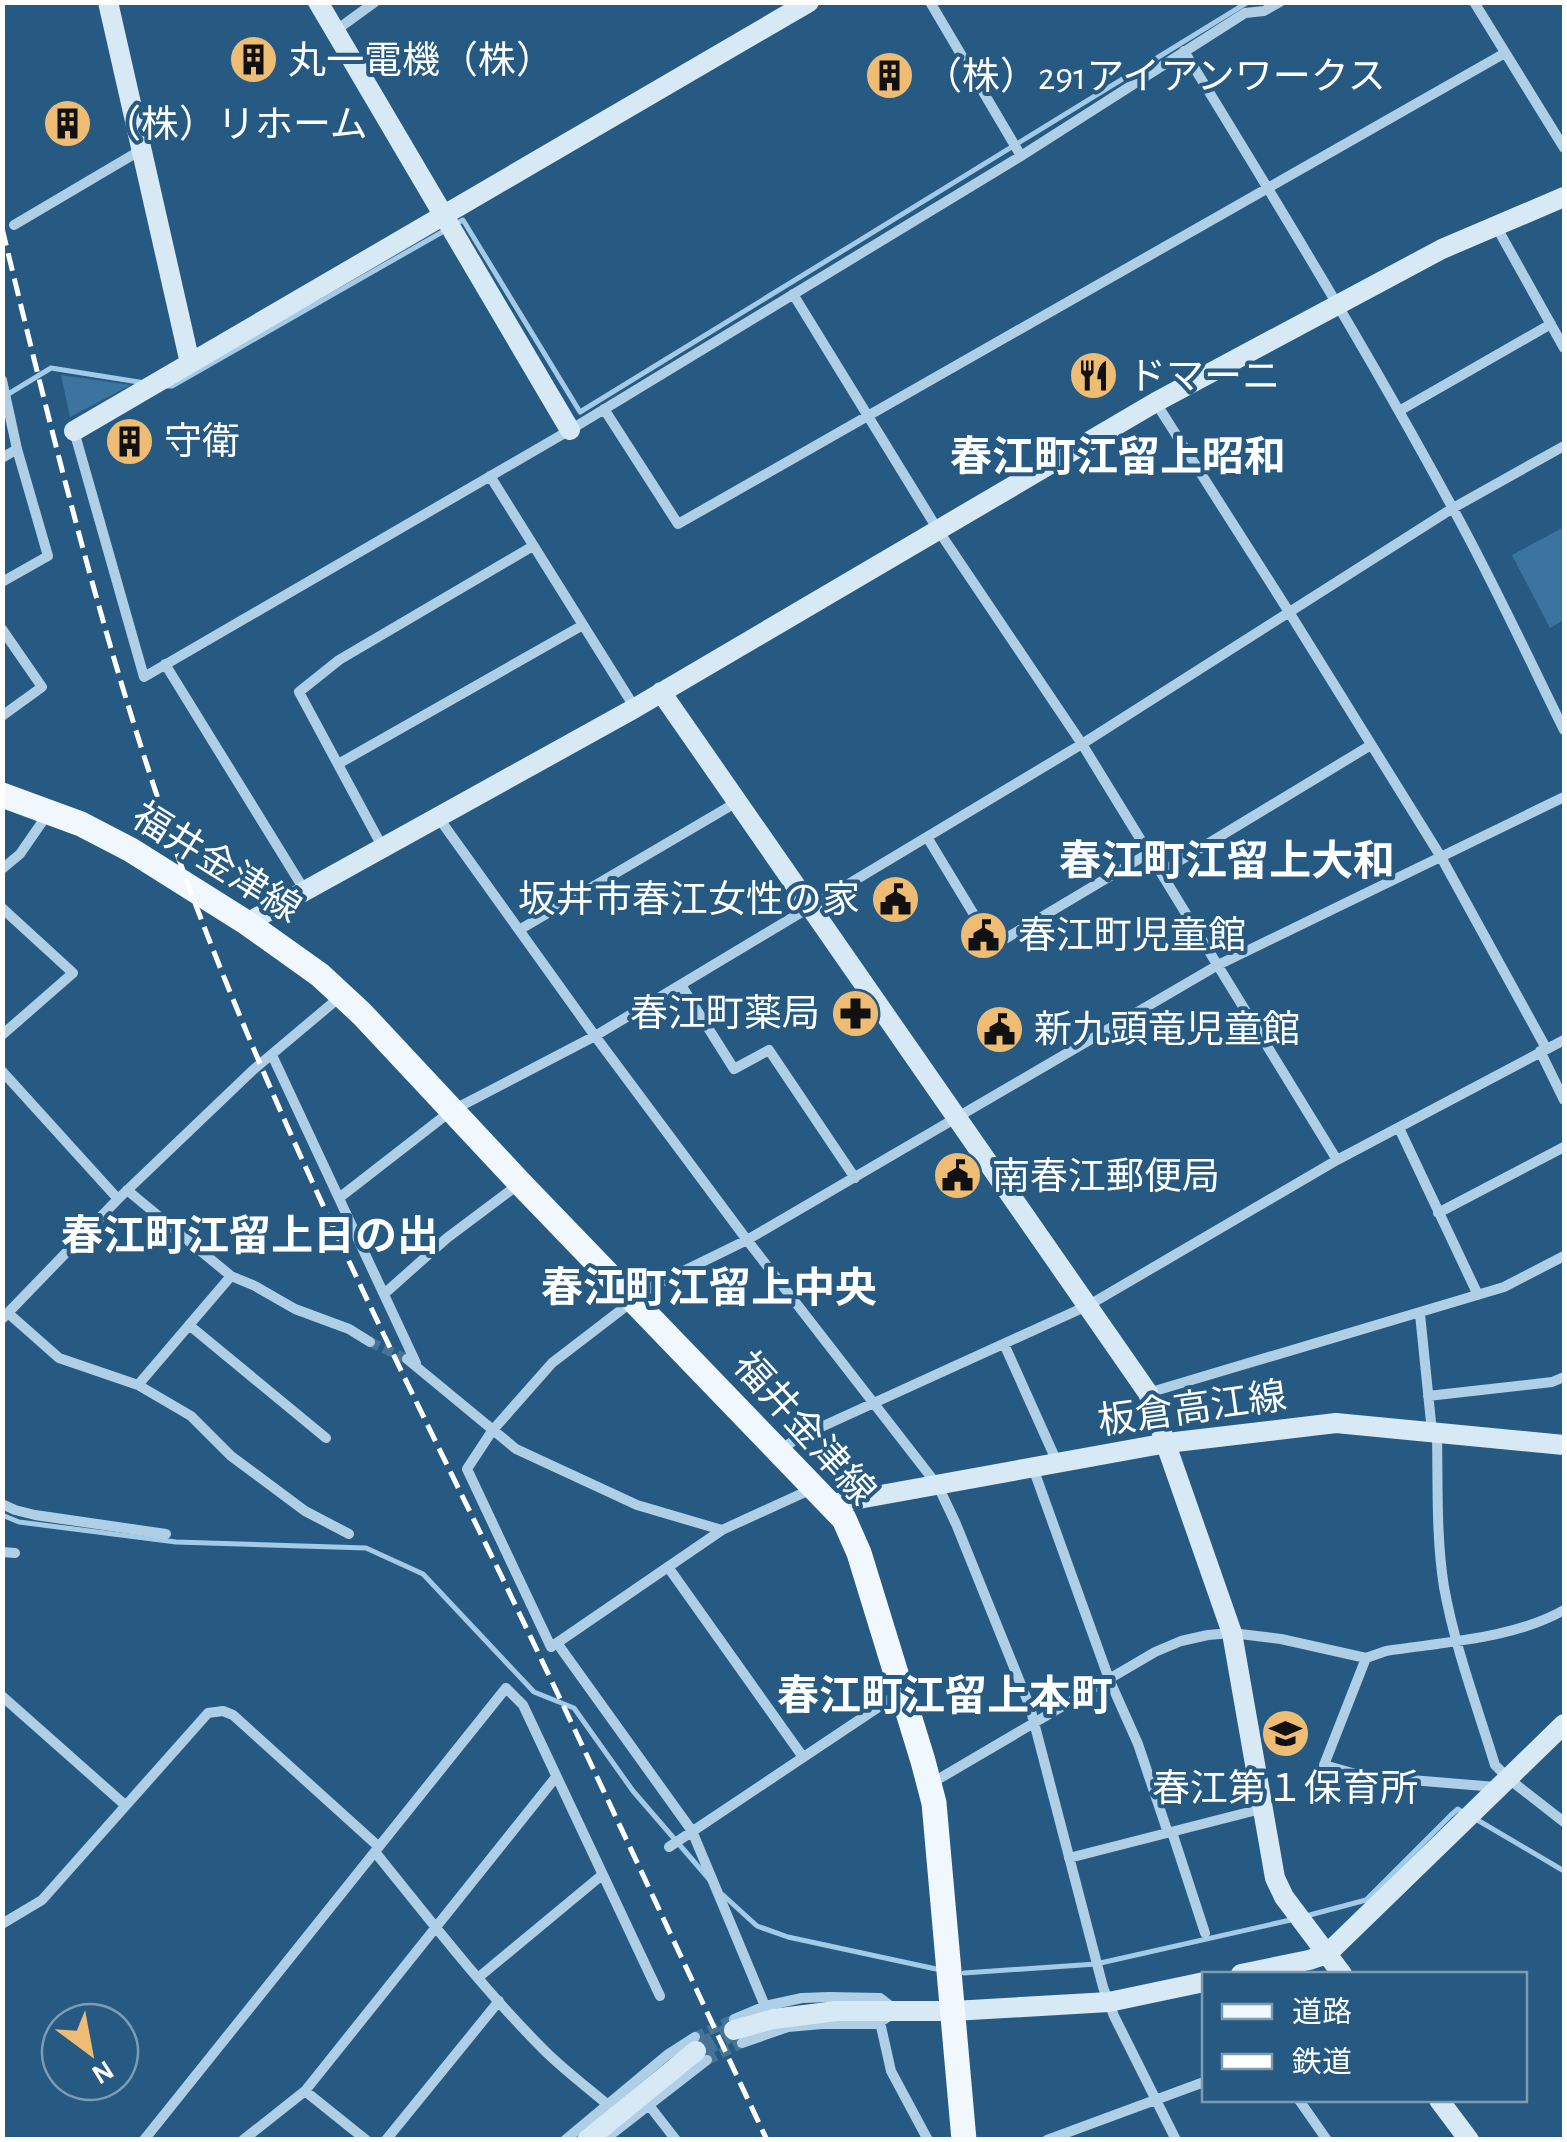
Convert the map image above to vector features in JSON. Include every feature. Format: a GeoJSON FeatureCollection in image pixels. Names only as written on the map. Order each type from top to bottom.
{"type":"FeatureCollection","features":[{"type":"Feature","properties":{"kind":"main road","name":"福井金津線"},"geometry":{"type":"LineString","coordinates":[[2,795],[81,824],[131,850],[302,960],[362,1014],[844,1519],[854,1538],[930,1784],[938,1835],[964,2140]]}},
{"type":"Feature","properties":{"kind":"street"},"geometry":{"type":"LineString","coordinates":[[108,2],[190,362]]}},
{"type":"Feature","properties":{"kind":"street"},"geometry":{"type":"LineString","coordinates":[[318,2],[570,430]]}},
{"type":"Feature","properties":{"kind":"street"},"geometry":{"type":"LineString","coordinates":[[334,30],[375,2]]}},
{"type":"Feature","properties":{"kind":"street"},"geometry":{"type":"LineString","coordinates":[[810,2],[74,431],[144,677],[570,430],[1021,156],[1244,14],[1264,11],[1280,2]]}},
{"type":"Feature","properties":{"kind":"street"},"geometry":{"type":"LineString","coordinates":[[930,2],[1021,156]]}},
{"type":"Feature","properties":{"kind":"street"},"geometry":{"type":"LineString","coordinates":[[1474,2],[1564,148]]}},
{"type":"Feature","properties":{"kind":"street"},"geometry":{"type":"LineString","coordinates":[[1184,51],[1339,304],[1399,411],[1453,508],[1564,730]]}},
{"type":"Feature","properties":{"kind":"street"},"geometry":{"type":"LineString","coordinates":[[604,409],[678,524],[1505,53]]}},
{"type":"Feature","properties":{"kind":"street"},"geometry":{"type":"LineString","coordinates":[[14,224],[142,150]]}},
{"type":"Feature","properties":{"kind":"street"},"geometry":{"type":"LineString","coordinates":[[247,923],[636,708],[1156,402],[1442,249],[1564,197]]}},
{"type":"Feature","properties":{"kind":"street"},"geometry":{"type":"LineString","coordinates":[[1496,226],[1564,348]]}},
{"type":"Feature","properties":{"kind":"street"},"geometry":{"type":"LineString","coordinates":[[794,294],[938,530],[1082,744],[1337,1160]]}},
{"type":"Feature","properties":{"kind":"street"},"geometry":{"type":"LineString","coordinates":[[1399,411],[1551,324]]}},
{"type":"Feature","properties":{"kind":"street"},"geometry":{"type":"LineString","coordinates":[[2,380],[48,556],[2,582]]}},
{"type":"Feature","properties":{"kind":"street"},"geometry":{"type":"LineString","coordinates":[[1156,402],[1440,857],[1543,1050],[1564,1100]]}},
{"type":"Feature","properties":{"kind":"street"},"geometry":{"type":"LineString","coordinates":[[339,1198],[452,1111],[595,1036],[1082,744],[1453,508],[1564,446]]}},
{"type":"Feature","properties":{"kind":"street"},"geometry":{"type":"LineString","coordinates":[[2,458],[18,449]]}},
{"type":"Feature","properties":{"kind":"street"},"geometry":{"type":"LineString","coordinates":[[490,476],[636,708]]}},
{"type":"Feature","properties":{"kind":"street"},"geometry":{"type":"LineString","coordinates":[[383,848],[299,692],[339,660],[534,546]]}},
{"type":"Feature","properties":{"kind":"street"},"geometry":{"type":"LineString","coordinates":[[338,764],[584,625]]}},
{"type":"Feature","properties":{"kind":"street"},"geometry":{"type":"LineString","coordinates":[[2,629],[42,687],[2,716]]}},
{"type":"Feature","properties":{"kind":"street"},"geometry":{"type":"LineString","coordinates":[[166,664],[305,891]]}},
{"type":"Feature","properties":{"kind":"street"},"geometry":{"type":"LineString","coordinates":[[662,692],[1148,1393],[1232,1633],[1275,1878],[1284,1897],[1340,1972]]}},
{"type":"Feature","properties":{"kind":"street"},"geometry":{"type":"LineString","coordinates":[[1161,872],[1372,745]]}},
{"type":"Feature","properties":{"kind":"street"},"geometry":{"type":"LineString","coordinates":[[823,1496],[722,1530],[551,1648],[467,1469],[492,1430],[552,1362],[651,1287],[747,1240],[1218,964],[1564,797]]}},
{"type":"Feature","properties":{"kind":"street"},"geometry":{"type":"LineString","coordinates":[[519,930],[738,802]]}},
{"type":"Feature","properties":{"kind":"street"},"geometry":{"type":"LineString","coordinates":[[2,869],[20,854],[50,811]]}},
{"type":"Feature","properties":{"kind":"street"},"geometry":{"type":"LineString","coordinates":[[438,817],[747,1240],[938,1486],[1030,1708],[1103,1987],[1176,2140]]}},
{"type":"Feature","properties":{"kind":"street"},"geometry":{"type":"LineString","coordinates":[[927,837],[993,946],[1149,853]]}},
{"type":"Feature","properties":{"kind":"street"},"geometry":{"type":"LineString","coordinates":[[2,908],[72,973],[2,1035]]}},
{"type":"Feature","properties":{"kind":"street"},"geometry":{"type":"LineString","coordinates":[[681,984],[734,1070],[769,1050],[855,1178]]}},
{"type":"Feature","properties":{"kind":"street"},"geometry":{"type":"LineString","coordinates":[[342,996],[253,1070],[123,1194],[5,1316],[59,1358],[138,1386],[191,1416],[231,1456],[305,1511],[348,1534]]}},
{"type":"Feature","properties":{"kind":"street"},"geometry":{"type":"LineString","coordinates":[[780,1451],[798,1438],[1089,1306],[1337,1160],[1564,1040]]}},
{"type":"Feature","properties":{"kind":"street"},"geometry":{"type":"LineString","coordinates":[[272,1055],[418,1368]]}},
{"type":"Feature","properties":{"kind":"street"},"geometry":{"type":"LineString","coordinates":[[2,1071],[123,1194],[230,1276],[370,1342]]}},
{"type":"Feature","properties":{"kind":"street"},"geometry":{"type":"LineString","coordinates":[[1399,1128],[1478,1296]]}},
{"type":"Feature","properties":{"kind":"street"},"geometry":{"type":"LineString","coordinates":[[1438,1213],[1564,1147]]}},
{"type":"Feature","properties":{"kind":"street"},"geometry":{"type":"LineString","coordinates":[[384,1294],[447,1238],[520,1183]]}},
{"type":"Feature","properties":{"kind":"street"},"geometry":{"type":"LineString","coordinates":[[1148,1393],[1478,1296],[1564,1256]]}},
{"type":"Feature","properties":{"kind":"street"},"geometry":{"type":"LineString","coordinates":[[138,1386],[230,1276]]}},
{"type":"Feature","properties":{"kind":"street"},"geometry":{"type":"LineString","coordinates":[[1420,1314],[1434,1432],[1444,1588],[1456,1640],[1504,1783]]}},
{"type":"Feature","properties":{"kind":"street"},"geometry":{"type":"LineString","coordinates":[[189,1325],[326,1438]]}},
{"type":"Feature","properties":{"kind":"street"},"geometry":{"type":"LineString","coordinates":[[1004,1344],[1058,1463]]}},
{"type":"Feature","properties":{"kind":"street"},"geometry":{"type":"LineString","coordinates":[[407,1358],[516,1449],[624,1500],[722,1530]]}},
{"type":"Feature","properties":{"kind":"street"},"geometry":{"type":"LineString","coordinates":[[1428,1396],[1552,1382],[1564,1377]]}},
{"type":"Feature","properties":{"kind":"street","name":"板倉高江線"},"geometry":{"type":"LineString","coordinates":[[823,1496],[938,1486],[1166,1442],[1336,1423],[1564,1445]]}},
{"type":"Feature","properties":{"kind":"street"},"geometry":{"type":"LineString","coordinates":[[1032,1468],[1109,1679],[1138,1744],[1205,1933]]}},
{"type":"Feature","properties":{"kind":"street"},"geometry":{"type":"LineString","coordinates":[[2,1504],[35,1516],[166,1534]]}},
{"type":"Feature","properties":{"kind":"street"},"geometry":{"type":"LineString","coordinates":[[668,1566],[803,1757]]}},
{"type":"Feature","properties":{"kind":"street"},"geometry":{"type":"LineString","coordinates":[[930,1784],[1155,1652],[1181,1641],[1232,1633],[1281,1639],[1366,1658],[1386,1651],[1517,1630],[1564,1610]]}},
{"type":"Feature","properties":{"kind":"street"},"geometry":{"type":"LineString","coordinates":[[558,1643],[692,1831],[766,2006]]}},
{"type":"Feature","properties":{"kind":"street"},"geometry":{"type":"LineString","coordinates":[[1366,1658],[1324,1765],[1362,1776],[1504,1783],[1564,1822]]}},
{"type":"Feature","properties":{"kind":"street"},"geometry":{"type":"LineString","coordinates":[[144,2140],[506,1688],[523,1705],[660,1996]]}},
{"type":"Feature","properties":{"kind":"street"},"geometry":{"type":"LineString","coordinates":[[668,1847],[902,1691]]}},
{"type":"Feature","properties":{"kind":"street"},"geometry":{"type":"LineString","coordinates":[[2,1696],[125,1805]]}},
{"type":"Feature","properties":{"kind":"street"},"geometry":{"type":"LineString","coordinates":[[2,1924],[42,1900],[208,1713],[223,1711],[233,1715],[377,1849],[436,1927],[546,2053],[608,2104]]}},
{"type":"Feature","properties":{"kind":"street"},"geometry":{"type":"LineString","coordinates":[[1251,1972],[1326,1954],[1564,1724]]}},
{"type":"Feature","properties":{"kind":"street"},"geometry":{"type":"LineString","coordinates":[[243,2140],[305,2090],[556,1776]]}},
{"type":"Feature","properties":{"kind":"street"},"geometry":{"type":"LineString","coordinates":[[1069,1858],[1262,1809]]}},
{"type":"Feature","properties":{"kind":"street"},"geometry":{"type":"LineString","coordinates":[[479,1977],[602,1875]]}},
{"type":"Feature","properties":{"kind":"street"},"geometry":{"type":"LineString","coordinates":[[737,2030],[773,2019],[836,2011],[889,2017],[1109,2002],[1202,1982]]}},
{"type":"Feature","properties":{"kind":"street"},"geometry":{"type":"LineString","coordinates":[[737,2030],[766,2006],[802,1998],[880,1998],[889,2017],[891,2071],[928,2140]]}},
{"type":"Feature","properties":{"kind":"street"},"geometry":{"type":"LineString","coordinates":[[386,2140],[499,2001]]}},
{"type":"Feature","properties":{"kind":"street"},"geometry":{"type":"LineString","coordinates":[[565,2140],[668,2056],[699,2050]]}},
{"type":"Feature","properties":{"kind":"street"},"geometry":{"type":"LineString","coordinates":[[604,2140],[648,2104],[699,2050]]}},
{"type":"Feature","properties":{"kind":"street"},"geometry":{"type":"LineString","coordinates":[[588,2140],[699,2050]]}},
{"type":"Feature","properties":{"kind":"street"},"geometry":{"type":"LineString","coordinates":[[1047,2140],[1202,2083]]}},
{"type":"Feature","properties":{"kind":"street"},"geometry":{"type":"LineString","coordinates":[[305,2090],[366,2140]]}},
{"type":"Feature","properties":{"kind":"street"},"geometry":{"type":"LineString","coordinates":[[1300,2102],[1327,2140]]}},
{"type":"Feature","properties":{"kind":"street"},"geometry":{"type":"LineString","coordinates":[[1439,2102],[1466,2138]]}},
{"type":"Feature","properties":{"kind":"street"},"geometry":{"type":"LineString","coordinates":[[648,2104],[676,2140]]}},
{"type":"Feature","properties":{"kind":"shaded area"},"geometry":{"type":"Polygon","coordinates":[[[61,375],[131,385],[70,417],[61,375]]]}},
{"type":"Feature","properties":{"kind":"shaded area"},"geometry":{"type":"Polygon","coordinates":[[[1564,527],[1564,620],[1550,628],[1512,555],[1564,527]]]}},
{"type":"Feature","properties":{"kind":"waterway"},"geometry":{"type":"LineString","coordinates":[[453,225],[463,220],[580,412],[1248,2]]}},
{"type":"Feature","properties":{"kind":"waterway"},"geometry":{"type":"LineString","coordinates":[[166,386],[444,231]]}},
{"type":"Feature","properties":{"kind":"waterway"},"geometry":{"type":"LineString","coordinates":[[5,396],[51,368],[145,383]]}},
{"type":"Feature","properties":{"kind":"waterway"},"geometry":{"type":"LineString","coordinates":[[2,1515],[19,1522],[176,1542],[366,1548],[423,1574],[534,1692],[574,1708],[633,1791],[709,1879]]}},
{"type":"Feature","properties":{"kind":"waterway"},"geometry":{"type":"LineString","coordinates":[[1306,1916],[1366,1900],[1451,1815],[1458,1809],[1464,1813]]}},
{"type":"Feature","properties":{"kind":"waterway"},"geometry":{"type":"LineString","coordinates":[[1474,1818],[1564,1871]]}},
{"type":"Feature","properties":{"kind":"waterway"},"geometry":{"type":"LineString","coordinates":[[723,1895],[757,1926],[788,1937],[936,1969]]}},
{"type":"Feature","properties":{"kind":"waterway"},"geometry":{"type":"LineString","coordinates":[[964,1973],[1096,1964],[1295,1919]]}},
{"type":"Feature","properties":{"kind":"tunnel"},"geometry":{"type":"LineString","coordinates":[[370,1342],[407,1359]]}},
{"type":"Feature","properties":{"kind":"tunnel"},"geometry":{"type":"LineString","coordinates":[[695,2037],[734,2019]]}},
{"type":"Feature","properties":{"kind":"tunnel"},"geometry":{"type":"LineString","coordinates":[[696,2051],[734,2030]]}},
{"type":"Feature","properties":{"kind":"tunnel"},"geometry":{"type":"LineString","coordinates":[[707,2060],[742,2043]]}},
{"type":"Feature","properties":{"kind":"railway"},"geometry":{"type":"LineString","coordinates":[[2,228],[109,643],[160,806],[223,974],[335,1231],[767,2140]]}},
{"type":"Feature","properties":{"kind":"place","name":"丸一電機（株）"},"geometry":{"type":"Point","coordinates":[253,60]}},
{"type":"Feature","properties":{"kind":"place","name":"（株）291アイアンワークス"},"geometry":{"type":"Point","coordinates":[889,76]}},
{"type":"Feature","properties":{"kind":"place","name":"（株）リホーム"},"geometry":{"type":"Point","coordinates":[68,124]}},
{"type":"Feature","properties":{"kind":"place","name":"ドマーニ"},"geometry":{"type":"Point","coordinates":[1093,376]}},
{"type":"Feature","properties":{"kind":"place","name":"守衛"},"geometry":{"type":"Point","coordinates":[129,441]}},
{"type":"Feature","properties":{"kind":"place","name":"坂井市春江女性の家"},"geometry":{"type":"Point","coordinates":[895,899]}},
{"type":"Feature","properties":{"kind":"place","name":"春江町児童館"},"geometry":{"type":"Point","coordinates":[983,935]}},
{"type":"Feature","properties":{"kind":"place","name":"春江町薬局"},"geometry":{"type":"Point","coordinates":[855,1013]}},
{"type":"Feature","properties":{"kind":"place","name":"新九頭竜児童館"},"geometry":{"type":"Point","coordinates":[999,1029]}},
{"type":"Feature","properties":{"kind":"place","name":"南春江郵便局"},"geometry":{"type":"Point","coordinates":[957,1176]}},
{"type":"Feature","properties":{"kind":"place","name":"春江第１保育所"},"geometry":{"type":"Point","coordinates":[1285,1734]}},
{"type":"Feature","properties":{"kind":"district","name":"春江町江留上昭和"},"geometry":{"type":"Point","coordinates":[1118,456]}},
{"type":"Feature","properties":{"kind":"district","name":"春江町江留上大和"},"geometry":{"type":"Point","coordinates":[1227,860]}},
{"type":"Feature","properties":{"kind":"district","name":"春江町江留上日の出"},"geometry":{"type":"Point","coordinates":[250,1235]}},
{"type":"Feature","properties":{"kind":"district","name":"春江町江留上中央"},"geometry":{"type":"Point","coordinates":[709,1287]}},
{"type":"Feature","properties":{"kind":"district","name":"春江町江留上本町"},"geometry":{"type":"Point","coordinates":[945,1695]}}]}
